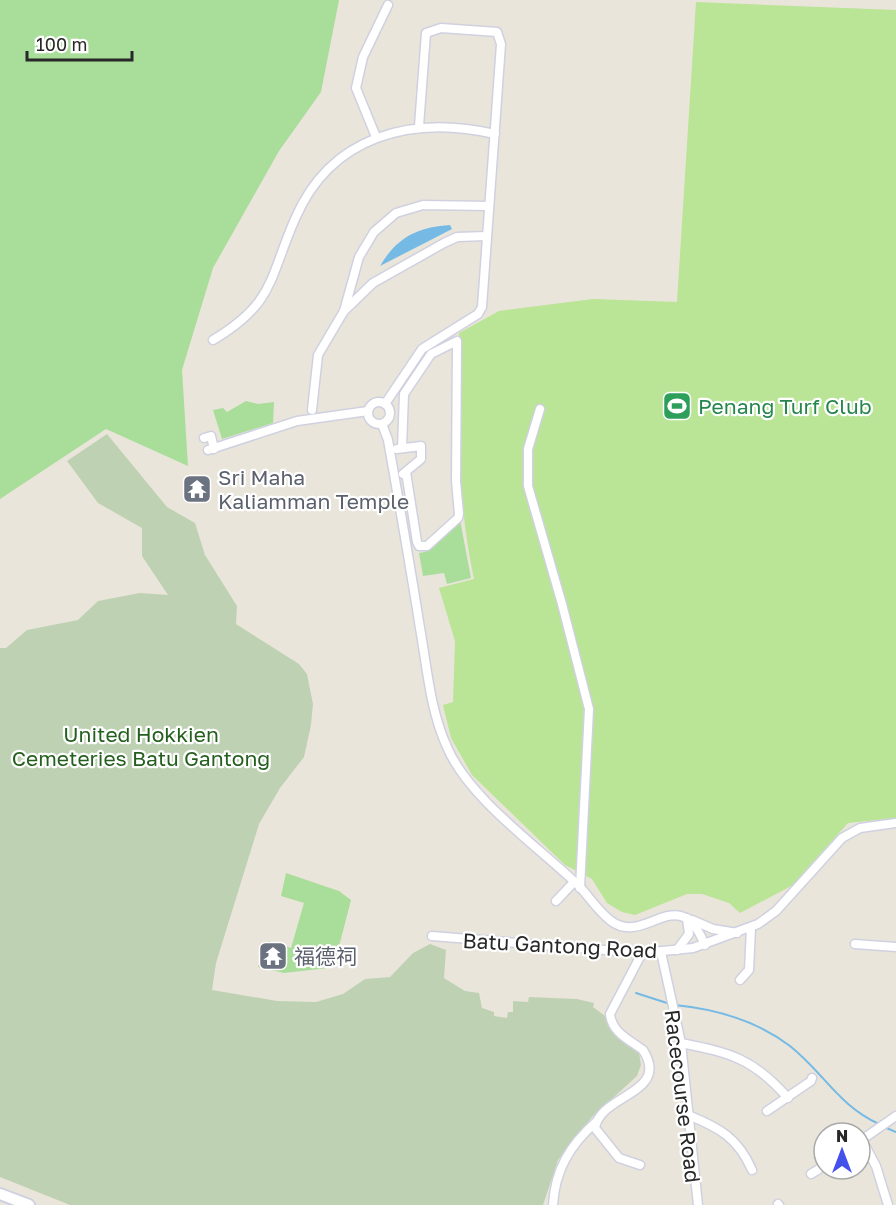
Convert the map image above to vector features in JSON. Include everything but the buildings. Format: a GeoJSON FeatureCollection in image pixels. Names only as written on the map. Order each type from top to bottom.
{"type":"FeatureCollection","features":[{"type":"Feature","properties":{"kind":"street"},"geometry":{"type":"LineString","coordinates":[[376,137],[356,88],[363,57],[388,5]]}},
{"type":"Feature","properties":{"kind":"street"},"geometry":{"type":"LineString","coordinates":[[385,404],[422,349],[480,312],[501,40],[497,32],[434,29],[426,33],[418,126]]}},
{"type":"Feature","properties":{"kind":"street"},"geometry":{"type":"LineString","coordinates":[[213,340],[231,329],[262,300],[274,277],[296,217],[320,177],[357,146],[376,137],[418,126],[471,129],[495,134]]}},
{"type":"Feature","properties":{"kind":"street"},"geometry":{"type":"LineString","coordinates":[[312,410],[318,355],[344,311],[359,257],[374,232],[396,213],[423,205],[489,206]]}},
{"type":"Feature","properties":{"kind":"street"},"geometry":{"type":"LineString","coordinates":[[344,311],[373,283],[444,243],[457,237],[487,236]]}},
{"type":"Feature","properties":{"kind":"street"},"geometry":{"type":"LineString","coordinates":[[402,448],[404,394],[431,354],[457,341],[456,481],[459,514],[458,518],[423,547],[417,542],[406,472]]}},
{"type":"Feature","properties":{"kind":"street"},"geometry":{"type":"LineString","coordinates":[[204,438],[211,436],[211,449],[297,421],[368,411],[374,403],[385,404],[389,409],[389,416],[382,424]]}},
{"type":"Feature","properties":{"kind":"street"},"geometry":{"type":"LineString","coordinates":[[540,409],[528,449],[528,486],[564,608],[589,709],[577,885],[556,901]]}},
{"type":"Feature","properties":{"kind":"street"},"geometry":{"type":"LineString","coordinates":[[368,411],[371,421],[382,424]]}},
{"type":"Feature","properties":{"kind":"street"},"geometry":{"type":"LineString","coordinates":[[382,424],[396,480],[430,689],[446,747],[459,770],[473,787],[577,885],[609,920],[618,925],[639,926],[667,916],[689,919],[713,929],[739,933]]}},
{"type":"Feature","properties":{"kind":"street"},"geometry":{"type":"LineString","coordinates":[[390,450],[421,446],[421,459],[396,480]]}},
{"type":"Feature","properties":{"kind":"street","name":"Batu Gantong Road"},"geometry":{"type":"LineString","coordinates":[[432,936],[642,953],[705,945],[751,928],[776,911],[842,838],[860,828],[896,823]]}},
{"type":"Feature","properties":{"kind":"street"},"geometry":{"type":"LineString","coordinates":[[689,919],[705,945]]}},
{"type":"Feature","properties":{"kind":"street"},"geometry":{"type":"LineString","coordinates":[[677,950],[689,934],[689,919]]}},
{"type":"Feature","properties":{"kind":"street"},"geometry":{"type":"LineString","coordinates":[[740,980],[744,979],[749,970],[751,928]]}},
{"type":"Feature","properties":{"kind":"street"},"geometry":{"type":"LineString","coordinates":[[855,944],[896,947]]}},
{"type":"Feature","properties":{"kind":"street","name":"Racecourse Road"},"geometry":{"type":"LineString","coordinates":[[661,952],[681,1043],[698,1205]]}},
{"type":"Feature","properties":{"kind":"street"},"geometry":{"type":"LineString","coordinates":[[553,1205],[555,1179],[561,1165],[582,1135],[609,1108],[632,1093],[649,1076],[651,1070],[643,1050],[633,1046],[615,1030],[610,1014],[642,953]]}},
{"type":"Feature","properties":{"kind":"street"},"geometry":{"type":"LineString","coordinates":[[681,1043],[736,1056],[764,1072],[788,1098]]}},
{"type":"Feature","properties":{"kind":"street"},"geometry":{"type":"LineString","coordinates":[[767,1111],[788,1098],[812,1078]]}},
{"type":"Feature","properties":{"kind":"street"},"geometry":{"type":"LineString","coordinates":[[688,1115],[726,1134],[744,1152],[752,1170]]}},
{"type":"Feature","properties":{"kind":"street"},"geometry":{"type":"LineString","coordinates":[[872,1132],[895,1117]]}},
{"type":"Feature","properties":{"kind":"street"},"geometry":{"type":"LineString","coordinates":[[596,1122],[597,1133],[619,1158],[640,1166]]}},
{"type":"Feature","properties":{"kind":"street"},"geometry":{"type":"LineString","coordinates":[[872,1159],[888,1205]]}},
{"type":"Feature","properties":{"kind":"street"},"geometry":{"type":"LineString","coordinates":[[0,1194],[29,1205]]}},
{"type":"Feature","properties":{"kind":"green space"},"geometry":{"type":"Polygon","coordinates":[[[0,0],[339,0],[321,92],[279,151],[213,268],[182,370],[188,466],[106,429],[0,499],[0,0]]]}},
{"type":"Feature","properties":{"kind":"green space","name":"Penang Turf Club"},"geometry":{"type":"Polygon","coordinates":[[[696,2],[896,10],[896,818],[848,823],[793,885],[740,913],[729,903],[702,894],[687,894],[635,915],[622,912],[607,903],[592,879],[565,865],[472,775],[451,738],[443,705],[453,702],[455,641],[439,588],[474,579],[461,487],[459,333],[499,311],[593,299],[677,302],[696,2]]]}},
{"type":"Feature","properties":{"kind":"green space"},"geometry":{"type":"Polygon","coordinates":[[[246,401],[258,404],[274,402],[273,423],[222,439],[213,410],[223,408],[227,412],[246,401]]]}},
{"type":"Feature","properties":{"kind":"green space","name":"United Hokkien Cemeteries Batu Gantong"},"geometry":{"type":"Polygon","coordinates":[[[107,434],[167,507],[195,523],[205,555],[237,606],[236,624],[299,664],[307,674],[313,704],[304,757],[280,788],[259,824],[216,963],[212,990],[277,1001],[316,1002],[343,994],[365,979],[390,977],[413,953],[430,944],[446,950],[444,978],[465,991],[479,993],[482,1008],[494,1012],[494,1016],[507,1018],[508,1012],[513,1012],[513,1001],[528,1002],[529,997],[577,999],[594,1003],[593,1007],[605,1016],[615,1035],[639,1052],[641,1065],[637,1076],[592,1117],[558,1160],[543,1205],[70,1205],[0,1177],[0,648],[6,648],[27,630],[78,620],[98,601],[140,593],[168,595],[142,556],[142,528],[98,503],[67,461],[107,434]]]}},
{"type":"Feature","properties":{"kind":"green space"},"geometry":{"type":"Polygon","coordinates":[[[460,520],[471,578],[447,584],[444,573],[423,576],[419,553],[425,552],[460,520]]]}},
{"type":"Feature","properties":{"kind":"green space"},"geometry":{"type":"Polygon","coordinates":[[[286,873],[339,891],[351,900],[336,958],[333,965],[328,968],[284,973],[258,967],[268,941],[291,948],[304,903],[281,896],[286,873]]]}},
{"type":"Feature","properties":{"kind":"water"},"geometry":{"type":"Polygon","coordinates":[[[450,225],[452,229],[380,266],[394,248],[409,235],[428,228],[450,225]]]}},
{"type":"Feature","properties":{"kind":"waterway"},"geometry":{"type":"LineString","coordinates":[[636,993],[670,1004]]}},
{"type":"Feature","properties":{"kind":"waterway"},"geometry":{"type":"LineString","coordinates":[[675,1005],[721,1013],[750,1023],[777,1037],[802,1056],[853,1108],[879,1124]]}},
{"type":"Feature","properties":{"kind":"waterway"},"geometry":{"type":"LineString","coordinates":[[884,1127],[896,1132]]}},
{"type":"Feature","properties":{"kind":"place","name":"Penang Turf Club"},"geometry":{"type":"Point","coordinates":[677,406]}},
{"type":"Feature","properties":{"kind":"place","name":"Sri Maha Kaliamman Temple"},"geometry":{"type":"Point","coordinates":[197,489]}},
{"type":"Feature","properties":{"kind":"place","name":"福德祠"},"geometry":{"type":"Point","coordinates":[273,956]}}]}
